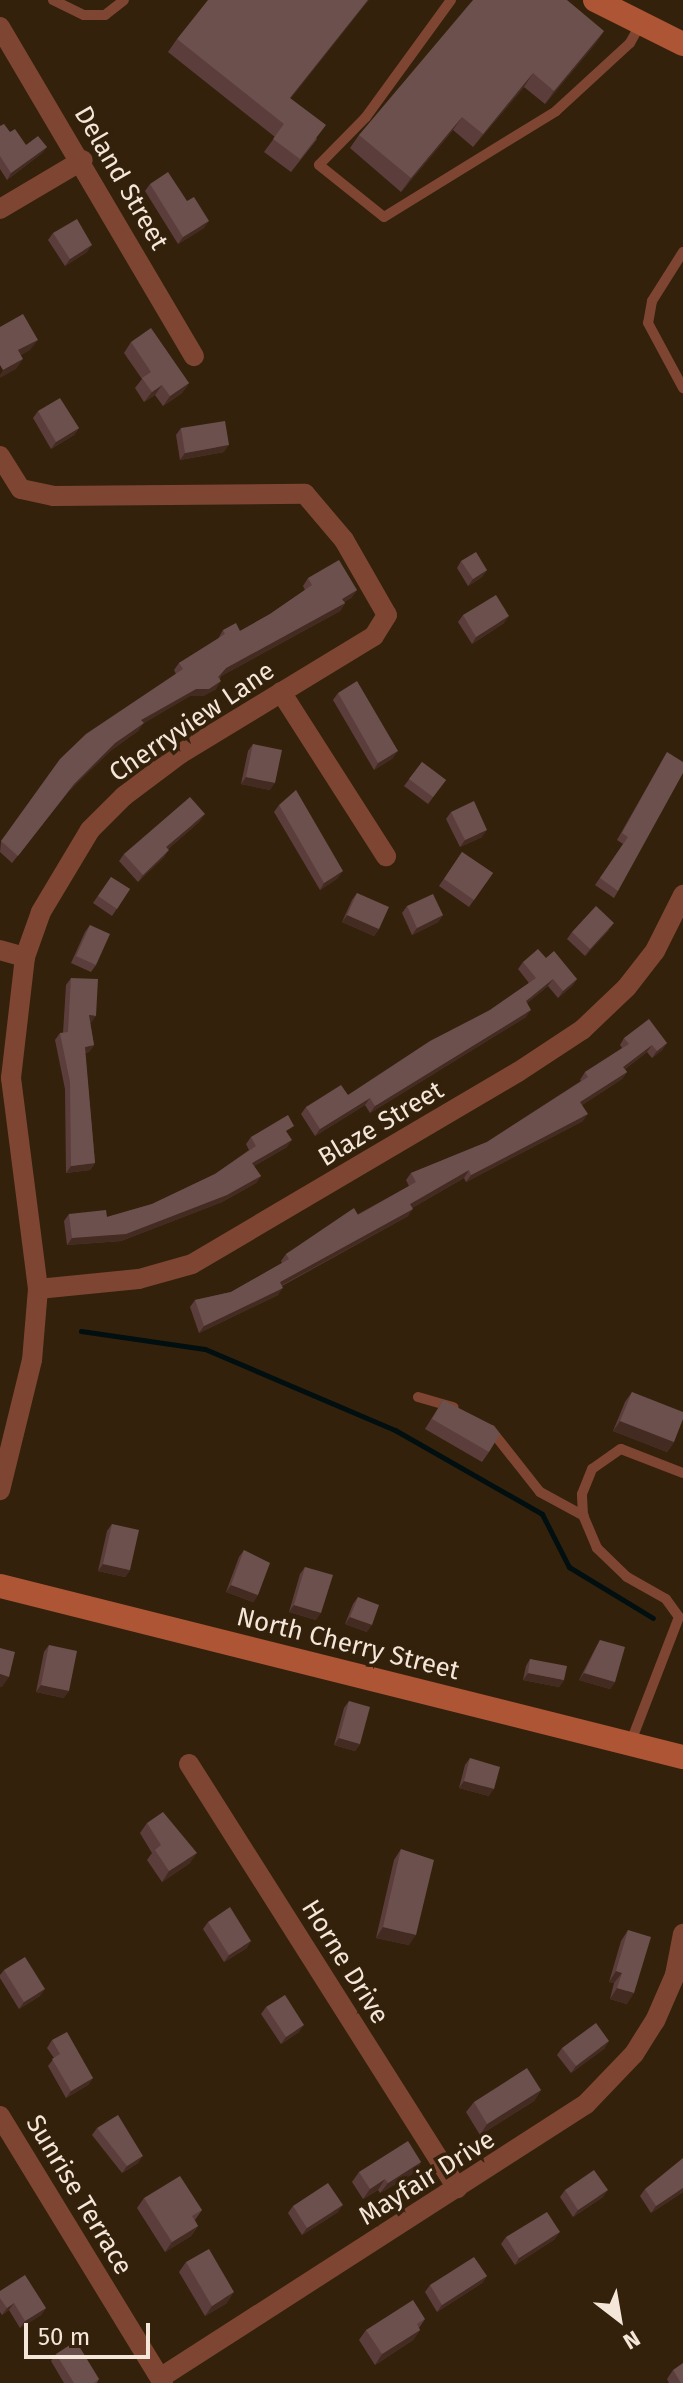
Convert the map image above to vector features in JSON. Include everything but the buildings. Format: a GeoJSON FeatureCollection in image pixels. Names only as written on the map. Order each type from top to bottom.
{"type":"FeatureCollection","features":[{"type":"Feature","properties":{"kind":"street"},"geometry":{"type":"LineString","coordinates":[[595,0],[683,44]]}},
{"type":"Feature","properties":{"kind":"street","name":"Deland Street"},"geometry":{"type":"LineString","coordinates":[[0,27],[83,160],[194,356]]}},
{"type":"Feature","properties":{"kind":"street"},"geometry":{"type":"LineString","coordinates":[[0,209],[83,160]]}},
{"type":"Feature","properties":{"kind":"street","name":"Cherryview Lane"},"geometry":{"type":"LineString","coordinates":[[0,456],[21,489],[53,496],[305,494],[344,540],[387,615],[374,636],[180,754],[124,796],[90,830],[41,912],[25,957],[11,1078],[38,1289],[32,1360],[0,1490]]}},
{"type":"Feature","properties":{"kind":"street"},"geometry":{"type":"LineString","coordinates":[[281,692],[386,856]]}},
{"type":"Feature","properties":{"kind":"street","name":"Blaze Street"},"geometry":{"type":"LineString","coordinates":[[38,1289],[139,1279],[192,1264],[286,1211],[582,1030],[645,963],[681,902]]}},
{"type":"Feature","properties":{"kind":"street"},"geometry":{"type":"LineString","coordinates":[[0,950],[25,957]]}},
{"type":"Feature","properties":{"kind":"street","name":"North Cherry Street"},"geometry":{"type":"LineString","coordinates":[[0,1586],[683,1757]]}},
{"type":"Feature","properties":{"kind":"street","name":"Horne Drive"},"geometry":{"type":"LineString","coordinates":[[189,1764],[457,2188]]}},
{"type":"Feature","properties":{"kind":"street","name":"Mayfair Drive"},"geometry":{"type":"LineString","coordinates":[[161,2381],[457,2188],[556,2128],[596,2095],[634,2054],[679,1978],[683,1934]]}},
{"type":"Feature","properties":{"kind":"street","name":"Sunrise Terrace"},"geometry":{"type":"LineString","coordinates":[[0,2116],[161,2381]]}},
{"type":"Feature","properties":{"kind":"lane"},"geometry":{"type":"LineString","coordinates":[[53,0],[84,15],[105,15],[124,0]]}},
{"type":"Feature","properties":{"kind":"lane"},"geometry":{"type":"LineString","coordinates":[[451,0],[366,117],[319,165],[384,217],[556,111],[630,43],[641,23]]}},
{"type":"Feature","properties":{"kind":"lane"},"geometry":{"type":"LineString","coordinates":[[683,252],[652,301],[648,323],[683,388]]}},
{"type":"Feature","properties":{"kind":"lane"},"geometry":{"type":"LineString","coordinates":[[418,1397],[467,1415]]}},
{"type":"Feature","properties":{"kind":"lane"},"geometry":{"type":"LineString","coordinates":[[480,1422],[492,1430],[540,1492],[584,1516]]}},
{"type":"Feature","properties":{"kind":"lane"},"geometry":{"type":"LineString","coordinates":[[630,1744],[679,1617],[666,1599],[610,1563],[584,1516],[584,1482],[613,1452],[634,1453],[683,1473]]}},
{"type":"Feature","properties":{"kind":"waterway"},"geometry":{"type":"LineString","coordinates":[[81,1331],[205,1349],[395,1430],[542,1514],[569,1567],[653,1618]]}}]}
